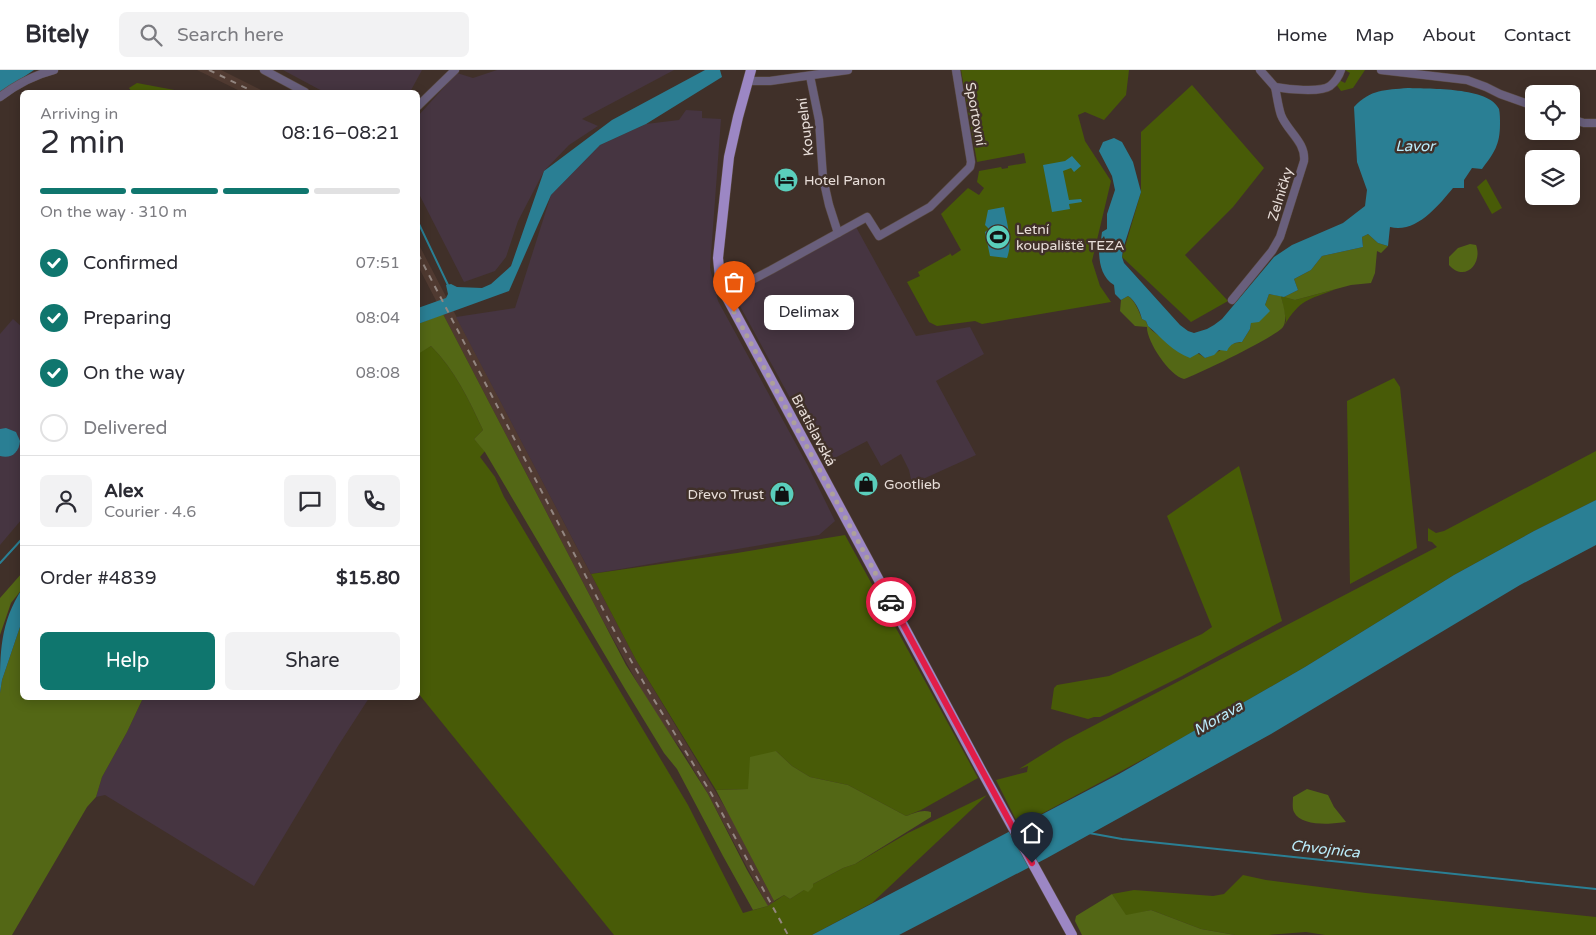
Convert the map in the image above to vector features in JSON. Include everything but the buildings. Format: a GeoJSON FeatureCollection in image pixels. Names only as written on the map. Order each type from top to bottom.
{"type":"FeatureCollection","features":[{"type":"Feature","properties":{"kind":"main road","name":"Bratislavská"},"geometry":{"type":"LineString","coordinates":[[751,70],[732,141],[722,224],[719,271],[725,294],[1072,935]]}},
{"type":"Feature","properties":{"kind":"street"},"geometry":{"type":"LineString","coordinates":[[0,97],[29,79],[54,70]]}},
{"type":"Feature","properties":{"kind":"street"},"geometry":{"type":"LineString","coordinates":[[264,70],[301,90]]}},
{"type":"Feature","properties":{"kind":"street"},"geometry":{"type":"LineString","coordinates":[[420,104],[455,70]]}},
{"type":"Feature","properties":{"kind":"street"},"geometry":{"type":"LineString","coordinates":[[748,81],[770,81],[848,70]]}},
{"type":"Feature","properties":{"kind":"street","name":"Sportovní"},"geometry":{"type":"LineString","coordinates":[[838,233],[867,217],[878,236],[930,207],[970,167],[971,156],[956,70]]}},
{"type":"Feature","properties":{"kind":"street"},"geometry":{"type":"LineString","coordinates":[[1260,70],[1275,87],[1295,89],[1323,89],[1330,86],[1341,70]]}},
{"type":"Feature","properties":{"kind":"street"},"geometry":{"type":"LineString","coordinates":[[1381,70],[1467,80],[1525,103]]}},
{"type":"Feature","properties":{"kind":"street","name":"Koupelní"},"geometry":{"type":"LineString","coordinates":[[810,76],[819,120],[823,178],[838,233]]}},
{"type":"Feature","properties":{"kind":"street","name":"Zelničky"},"geometry":{"type":"LineString","coordinates":[[1232,300],[1272,250],[1280,237],[1304,161],[1304,152],[1301,145],[1281,115],[1275,87]]}},
{"type":"Feature","properties":{"kind":"street"},"geometry":{"type":"LineString","coordinates":[[1580,122],[1596,123]]}},
{"type":"Feature","properties":{"kind":"street"},"geometry":{"type":"LineString","coordinates":[[725,294],[838,233]]}},
{"type":"Feature","properties":{"kind":"shaded area"},"geometry":{"type":"Polygon","coordinates":[[[197,70],[221,70],[261,90],[238,90],[197,70]]]}},
{"type":"Feature","properties":{"kind":"shaded area"},"geometry":{"type":"Polygon","coordinates":[[[283,70],[422,70],[411,90],[320,90],[283,70]]]}},
{"type":"Feature","properties":{"kind":"shaded area"},"geometry":{"type":"Polygon","coordinates":[[[497,70],[674,70],[582,119],[598,126],[569,145],[544,171],[518,221],[506,257],[495,271],[464,282],[420,196],[420,114],[457,73],[473,78],[497,70]]]}},
{"type":"Feature","properties":{"kind":"shaded area"},"geometry":{"type":"Polygon","coordinates":[[[686,110],[702,111],[702,118],[721,119],[710,268],[718,301],[808,466],[835,521],[819,535],[591,574],[456,317],[515,308],[551,195],[600,145],[646,124],[679,120],[686,110]]]}},
{"type":"Feature","properties":{"kind":"shaded area"},"geometry":{"type":"Polygon","coordinates":[[[856,227],[916,336],[970,327],[984,354],[936,381],[976,455],[912,484],[909,470],[901,454],[881,466],[867,441],[825,462],[734,295],[734,293],[856,227]]]}},
{"type":"Feature","properties":{"kind":"shaded area"},"geometry":{"type":"Polygon","coordinates":[[[420,247],[636,660],[729,814],[774,901],[783,935],[708,794],[683,752],[643,693],[601,617],[420,270],[420,247]]]}},
{"type":"Feature","properties":{"kind":"shaded area"},"geometry":{"type":"Polygon","coordinates":[[[13,319],[20,325],[20,521],[0,545],[0,334],[13,319]]]}},
{"type":"Feature","properties":{"kind":"shaded area"},"geometry":{"type":"Polygon","coordinates":[[[142,700],[368,700],[254,886],[105,795],[96,797],[102,777],[142,700]]]}},
{"type":"Feature","properties":{"kind":"green space"},"geometry":{"type":"Polygon","coordinates":[[[961,70],[1129,70],[1126,95],[1104,120],[1085,112],[1078,115],[1085,141],[1111,181],[1092,261],[1100,286],[1111,302],[982,324],[975,321],[937,326],[929,322],[907,282],[920,276],[918,272],[950,254],[949,252],[952,256],[961,250],[941,214],[968,188],[979,195],[984,188],[977,182],[979,171],[1001,167],[1002,169],[1008,168],[1008,166],[1026,163],[1024,153],[977,162],[961,70]]]}},
{"type":"Feature","properties":{"kind":"green space"},"geometry":{"type":"Polygon","coordinates":[[[1345,70],[1365,70],[1353,88],[1341,91],[1336,84],[1339,80],[1345,83],[1350,73],[1345,70]]]}},
{"type":"Feature","properties":{"kind":"green space"},"geometry":{"type":"Polygon","coordinates":[[[137,83],[174,90],[130,90],[129,88],[137,83]]]}},
{"type":"Feature","properties":{"kind":"green space"},"geometry":{"type":"Polygon","coordinates":[[[1192,85],[1264,168],[1233,207],[1185,255],[1228,301],[1191,322],[1122,257],[1141,192],[1141,132],[1192,85]]]}},
{"type":"Feature","properties":{"kind":"green space"},"geometry":{"type":"Polygon","coordinates":[[[1486,179],[1502,208],[1492,214],[1477,187],[1486,179]]]}},
{"type":"Feature","properties":{"kind":"green space"},"geometry":{"type":"Polygon","coordinates":[[[1368,234],[1378,243],[1388,246],[1381,253],[1377,251],[1375,273],[1371,283],[1351,285],[1295,300],[1284,297],[1298,290],[1294,279],[1311,270],[1322,256],[1363,247],[1362,237],[1368,234]]]}},
{"type":"Feature","properties":{"kind":"green space"},"geometry":{"type":"Polygon","coordinates":[[[1470,244],[1476,245],[1478,252],[1475,264],[1466,271],[1455,270],[1449,265],[1449,257],[1458,248],[1470,244]]]}},
{"type":"Feature","properties":{"kind":"green space"},"geometry":{"type":"Polygon","coordinates":[[[1336,289],[1311,298],[1300,305],[1284,326],[1286,321],[1281,296],[1295,300],[1336,289]]]}},
{"type":"Feature","properties":{"kind":"green space"},"geometry":{"type":"Polygon","coordinates":[[[1269,294],[1281,296],[1284,308],[1284,324],[1278,332],[1184,379],[1165,365],[1150,340],[1147,327],[1135,326],[1120,311],[1121,300],[1128,296],[1135,303],[1142,319],[1146,321],[1149,328],[1155,333],[1205,358],[1232,344],[1242,342],[1250,329],[1251,323],[1265,305],[1269,294]]]}},
{"type":"Feature","properties":{"kind":"green space"},"geometry":{"type":"Polygon","coordinates":[[[443,314],[626,665],[708,794],[747,870],[768,906],[753,910],[677,769],[664,753],[485,452],[474,439],[483,430],[454,375],[431,346],[420,353],[420,323],[443,314]]]}},
{"type":"Feature","properties":{"kind":"green space"},"geometry":{"type":"Polygon","coordinates":[[[431,346],[440,355],[467,397],[483,430],[474,439],[485,451],[480,457],[495,477],[504,497],[688,805],[743,913],[768,906],[784,895],[790,899],[813,884],[843,868],[855,864],[908,833],[987,795],[872,903],[812,935],[614,935],[420,695],[420,352],[431,346]]]}},
{"type":"Feature","properties":{"kind":"green space"},"geometry":{"type":"Polygon","coordinates":[[[1394,378],[1400,387],[1417,548],[1350,584],[1347,401],[1394,378]]]}},
{"type":"Feature","properties":{"kind":"green space"},"geometry":{"type":"Polygon","coordinates":[[[1596,451],[1596,500],[1534,531],[1454,575],[1305,667],[1168,746],[1019,826],[996,780],[1027,772],[1028,766],[1019,769],[1064,741],[1437,547],[1428,541],[1428,528],[1436,533],[1444,531],[1596,451]]]}},
{"type":"Feature","properties":{"kind":"green space"},"geometry":{"type":"Polygon","coordinates":[[[1239,466],[1282,621],[1182,676],[1100,717],[1088,719],[1051,709],[1054,688],[1057,685],[1109,676],[1202,634],[1212,627],[1167,516],[1239,466]]]}},
{"type":"Feature","properties":{"kind":"green space"},"geometry":{"type":"Polygon","coordinates":[[[845,535],[978,778],[921,810],[906,816],[848,785],[810,777],[792,766],[776,751],[749,789],[716,790],[636,660],[591,574],[845,535]]]}},
{"type":"Feature","properties":{"kind":"green space"},"geometry":{"type":"Polygon","coordinates":[[[20,575],[20,592],[11,603],[0,635],[0,598],[20,575]]]}},
{"type":"Feature","properties":{"kind":"green space"},"geometry":{"type":"Polygon","coordinates":[[[20,627],[20,700],[142,700],[102,777],[96,797],[87,807],[12,935],[0,935],[0,693],[2,680],[20,627]]]}},
{"type":"Feature","properties":{"kind":"green space"},"geometry":{"type":"Polygon","coordinates":[[[776,751],[792,766],[810,777],[848,785],[906,816],[925,811],[931,812],[931,817],[855,864],[843,868],[813,884],[813,887],[808,892],[804,890],[790,899],[784,895],[774,901],[716,790],[748,789],[750,757],[776,751]]]}},
{"type":"Feature","properties":{"kind":"green space"},"geometry":{"type":"Polygon","coordinates":[[[1307,789],[1328,795],[1334,807],[1346,822],[1318,823],[1298,817],[1293,810],[1293,797],[1307,789]]]}},
{"type":"Feature","properties":{"kind":"green space"},"geometry":{"type":"Polygon","coordinates":[[[1243,875],[1266,880],[1366,893],[1596,917],[1596,935],[1325,935],[1306,932],[1235,935],[1201,929],[1151,910],[1126,916],[1112,894],[1134,890],[1213,896],[1224,894],[1243,875]]]}},
{"type":"Feature","properties":{"kind":"green space"},"geometry":{"type":"Polygon","coordinates":[[[1112,894],[1126,915],[1151,910],[1201,929],[1235,935],[1082,935],[1075,921],[1076,916],[1112,894]]]}},
{"type":"Feature","properties":{"kind":"water"},"geometry":{"type":"Polygon","coordinates":[[[0,70],[34,70],[0,93],[0,70]]]}},
{"type":"Feature","properties":{"kind":"water"},"geometry":{"type":"Polygon","coordinates":[[[705,70],[720,70],[722,77],[646,124],[600,145],[551,195],[509,291],[420,323],[420,307],[446,298],[448,294],[446,285],[482,288],[491,284],[511,266],[544,171],[612,120],[705,70]]]}},
{"type":"Feature","properties":{"kind":"water","name":"Lavor"},"geometry":{"type":"Polygon","coordinates":[[[1408,88],[1444,89],[1472,93],[1484,97],[1493,102],[1499,109],[1500,131],[1493,153],[1482,169],[1472,168],[1464,180],[1464,188],[1453,188],[1434,210],[1418,222],[1400,228],[1390,227],[1388,246],[1378,243],[1368,234],[1362,237],[1363,247],[1322,256],[1311,270],[1294,279],[1298,290],[1284,297],[1269,294],[1265,305],[1270,311],[1259,322],[1251,323],[1250,329],[1242,342],[1233,344],[1227,351],[1219,350],[1214,355],[1205,358],[1199,353],[1190,358],[1178,352],[1148,326],[1131,298],[1128,296],[1121,300],[1115,294],[1114,285],[1106,278],[1102,269],[1099,248],[1106,242],[1104,236],[1101,240],[1102,232],[1107,229],[1107,214],[1115,190],[1112,176],[1099,151],[1103,142],[1114,138],[1122,142],[1133,162],[1141,192],[1123,249],[1122,257],[1124,263],[1180,325],[1194,333],[1207,329],[1222,319],[1274,257],[1292,245],[1343,223],[1365,206],[1367,190],[1357,162],[1354,107],[1372,94],[1385,90],[1408,88]]]}},
{"type":"Feature","properties":{"kind":"water"},"geometry":{"type":"Polygon","coordinates":[[[1072,156],[1081,166],[1074,172],[1071,168],[1063,171],[1069,200],[1081,199],[1082,202],[1069,204],[1070,209],[1052,212],[1043,165],[1065,161],[1072,156]]]}},
{"type":"Feature","properties":{"kind":"water","name":"Letní koupaliště TEZA"},"geometry":{"type":"Polygon","coordinates":[[[1004,207],[1009,239],[1007,258],[990,256],[985,232],[989,229],[985,225],[988,210],[1004,207]]]}},
{"type":"Feature","properties":{"kind":"water"},"geometry":{"type":"Polygon","coordinates":[[[6,428],[16,432],[20,441],[18,449],[14,454],[4,457],[0,456],[0,429],[6,428]]]}},
{"type":"Feature","properties":{"kind":"water","name":"Morava"},"geometry":{"type":"Polygon","coordinates":[[[1596,500],[1596,545],[1520,585],[1271,734],[1047,858],[899,935],[812,935],[1119,774],[1305,667],[1454,575],[1534,531],[1596,500]]]}},
{"type":"Feature","properties":{"kind":"water"},"geometry":{"type":"Polygon","coordinates":[[[20,593],[20,627],[2,680],[0,693],[0,664],[3,638],[9,614],[20,593]]]}},
{"type":"Feature","properties":{"kind":"waterway"},"geometry":{"type":"LineString","coordinates":[[420,226],[448,285]]}},
{"type":"Feature","properties":{"kind":"waterway"},"geometry":{"type":"LineString","coordinates":[[0,563],[20,541]]}},
{"type":"Feature","properties":{"kind":"waterway","name":"Chvojnica"},"geometry":{"type":"LineString","coordinates":[[1089,833],[1122,839],[1596,889]]}},
{"type":"Feature","properties":{"kind":"railway"},"geometry":{"type":"LineString","coordinates":[[209,70],[250,90]]}},
{"type":"Feature","properties":{"kind":"railway"},"geometry":{"type":"LineString","coordinates":[[420,258],[618,638],[711,793],[788,935]]}},
{"type":"Feature","properties":{"kind":"way so far"},"geometry":{"type":"LineString","coordinates":[[734,312],[891,602]]}},
{"type":"Feature","properties":{"kind":"place","name":"Hotel Panon"},"geometry":{"type":"Point","coordinates":[786,180]}},
{"type":"Feature","properties":{"kind":"place","name":"Letní koupaliště TEZA"},"geometry":{"type":"Point","coordinates":[998,237]}},
{"type":"Feature","properties":{"kind":"place","name":"Delimax"},"geometry":{"type":"Point","coordinates":[734,312]}},
{"type":"Feature","properties":{"kind":"place","name":"Gootlieb"},"geometry":{"type":"Point","coordinates":[866,484]}},
{"type":"Feature","properties":{"kind":"place","name":"Dřevo Trust"},"geometry":{"type":"Point","coordinates":[782,494]}},
{"type":"Feature","properties":{"kind":"route"},"geometry":{"type":"LineString","coordinates":[[891,602],[1032,863]]}}]}
